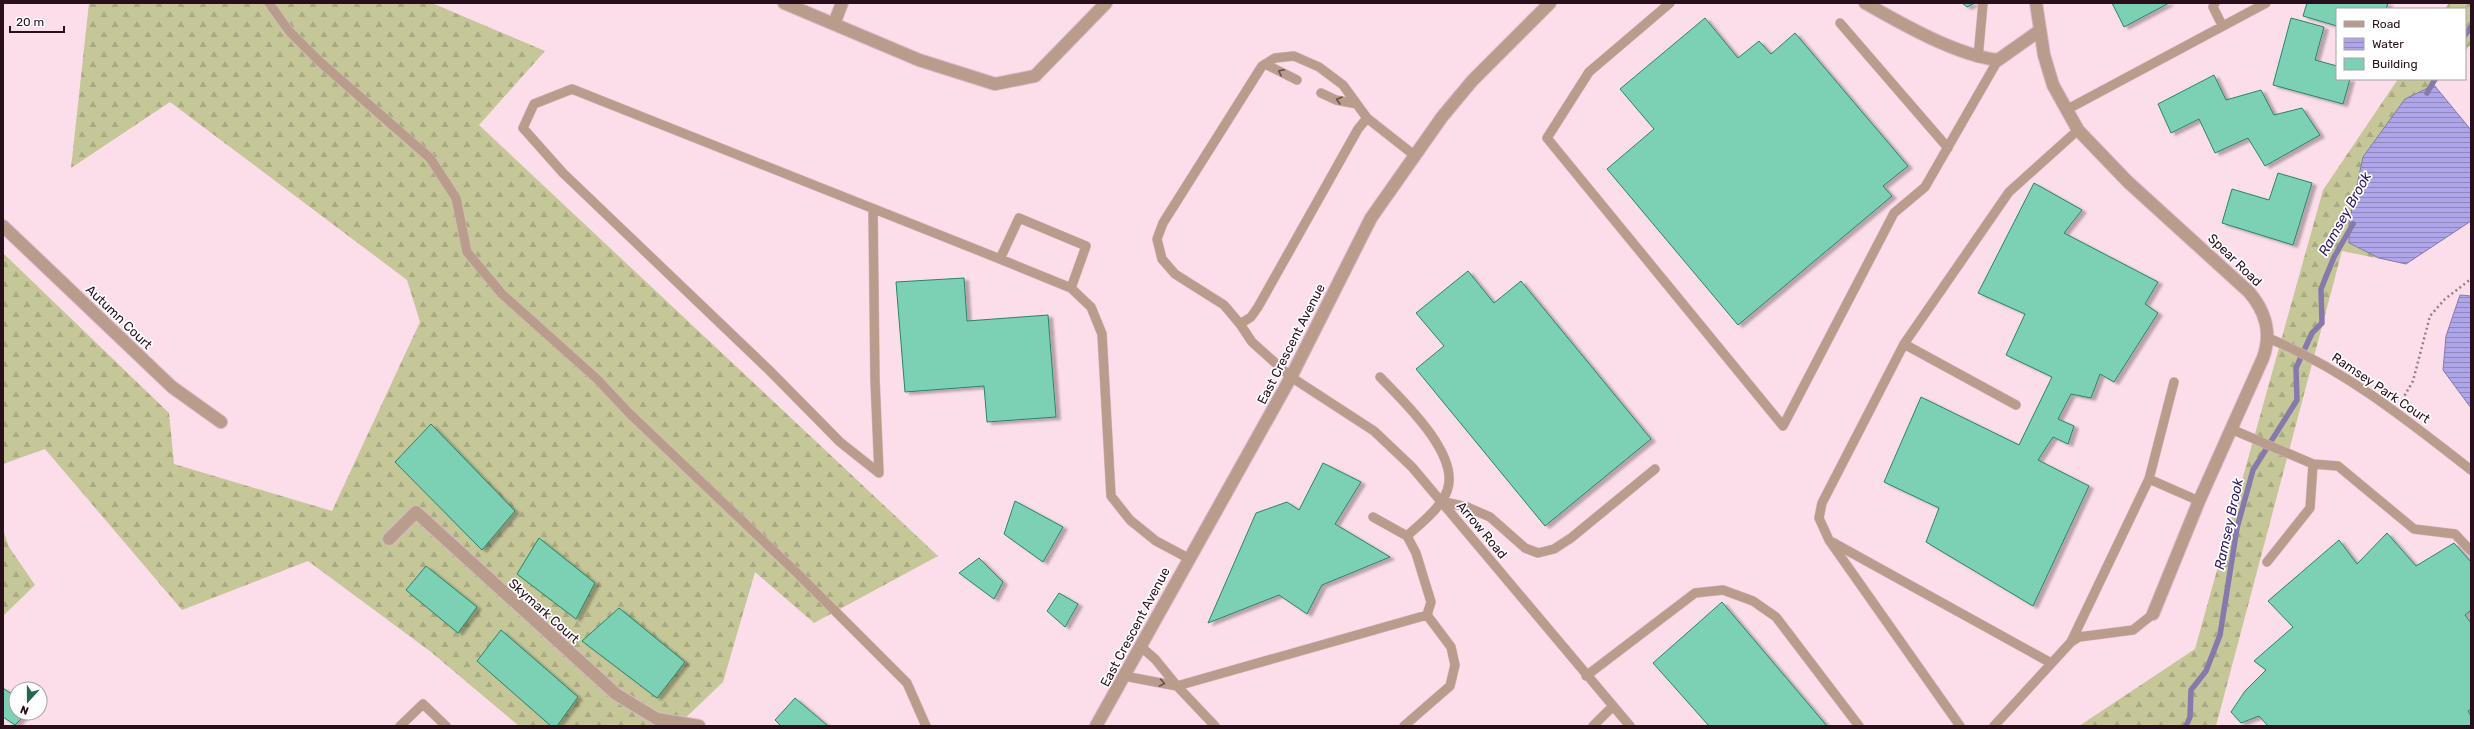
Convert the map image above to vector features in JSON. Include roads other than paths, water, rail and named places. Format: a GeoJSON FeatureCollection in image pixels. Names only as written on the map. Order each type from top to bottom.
{"type":"FeatureCollection","features":[{"type":"Feature","properties":{"kind":"street"},"geometry":{"type":"LineString","coordinates":[[784,3],[919,60],[996,84],[1035,76],[1106,3]]}},
{"type":"Feature","properties":{"kind":"street"},"geometry":{"type":"LineString","coordinates":[[834,24],[842,3]]}},
{"type":"Feature","properties":{"kind":"street","name":"East Crescent Avenue"},"geometry":{"type":"LineString","coordinates":[[1096,726],[1188,558],[1291,377],[1371,218],[1414,155],[1472,81],[1550,3]]}},
{"type":"Feature","properties":{"kind":"street"},"geometry":{"type":"LineString","coordinates":[[1864,3],[1895,20],[1978,58],[1998,60],[2039,31]]}},
{"type":"Feature","properties":{"kind":"street","name":"Spear Road"},"geometry":{"type":"LineString","coordinates":[[2036,3],[2039,31],[2053,85],[2078,130],[2128,182],[2249,292],[2258,302],[2266,318],[2268,338],[2263,358],[2199,501],[2153,614]]}},
{"type":"Feature","properties":{"kind":"street","name":"Autumn Court"},"geometry":{"type":"LineString","coordinates":[[3,226],[172,387],[221,422]]}},
{"type":"Feature","properties":{"kind":"street","name":"Skymark Court"},"geometry":{"type":"LineString","coordinates":[[389,539],[416,512],[616,694],[657,719],[699,726]]}},
{"type":"Feature","properties":{"kind":"lane"},"geometry":{"type":"LineString","coordinates":[[269,3],[290,31],[319,60],[430,158],[456,198],[467,252],[502,294],[597,379],[629,413],[799,575],[907,683],[926,726]]}},
{"type":"Feature","properties":{"kind":"lane"},"geometry":{"type":"LineString","coordinates":[[1670,3],[1589,72],[1547,138],[1784,426],[1894,213],[1925,187],[1998,60]]}},
{"type":"Feature","properties":{"kind":"lane"},"geometry":{"type":"LineString","coordinates":[[1978,58],[1984,3]]}},
{"type":"Feature","properties":{"kind":"lane"},"geometry":{"type":"LineString","coordinates":[[2214,3],[2213,8],[2222,25]]}},
{"type":"Feature","properties":{"kind":"lane"},"geometry":{"type":"LineString","coordinates":[[2066,110],[2222,25],[2266,3]]}},
{"type":"Feature","properties":{"kind":"lane"},"geometry":{"type":"LineString","coordinates":[[1840,23],[1948,148]]}},
{"type":"Feature","properties":{"kind":"lane"},"geometry":{"type":"LineString","coordinates":[[1265,64],[1275,58],[1294,56],[1319,67],[1343,84],[1367,118],[1414,155]]}},
{"type":"Feature","properties":{"kind":"lane"},"geometry":{"type":"LineString","coordinates":[[1265,64],[1297,80]]}},
{"type":"Feature","properties":{"kind":"lane","name":"Arrow Road"},"geometry":{"type":"LineString","coordinates":[[1265,64],[1262,66],[1163,223],[1157,239],[1162,259],[1175,274],[1224,305],[1240,324],[1252,342],[1291,377],[1374,431],[1412,467],[1586,676],[1630,726]]}},
{"type":"Feature","properties":{"kind":"lane"},"geometry":{"type":"LineString","coordinates":[[873,209],[874,380],[879,473],[840,442],[773,374],[563,173],[524,128],[534,104],[572,89],[1000,259],[1071,288],[1091,307],[1102,334],[1111,496],[1130,520],[1156,541],[1188,558]]}},
{"type":"Feature","properties":{"kind":"lane"},"geometry":{"type":"LineString","coordinates":[[1321,93],[1336,100],[1357,104]]}},
{"type":"Feature","properties":{"kind":"lane"},"geometry":{"type":"LineString","coordinates":[[1240,324],[1251,317],[1258,307],[1358,129],[1367,118]]}},
{"type":"Feature","properties":{"kind":"lane"},"geometry":{"type":"LineString","coordinates":[[1960,726],[1829,540],[1819,518],[1822,503],[1904,344],[2009,192],[2078,130]]}},
{"type":"Feature","properties":{"kind":"lane"},"geometry":{"type":"LineString","coordinates":[[1000,259],[1019,218],[1086,246],[1071,288]]}},
{"type":"Feature","properties":{"kind":"lane","name":"Ramsey Park Court"},"geometry":{"type":"LineString","coordinates":[[2268,338],[2322,363],[2396,411],[2471,470]]}},
{"type":"Feature","properties":{"kind":"lane"},"geometry":{"type":"LineString","coordinates":[[1904,344],[2016,405]]}},
{"type":"Feature","properties":{"kind":"lane"},"geometry":{"type":"LineString","coordinates":[[1380,377],[1409,408],[1443,453],[1449,472],[1448,489],[1441,501],[1407,536]]}},
{"type":"Feature","properties":{"kind":"lane"},"geometry":{"type":"LineString","coordinates":[[2071,642],[2149,479],[2174,382]]}},
{"type":"Feature","properties":{"kind":"lane"},"geometry":{"type":"LineString","coordinates":[[2231,429],[2312,464],[2338,466],[2414,528],[2455,534],[2471,551]]}},
{"type":"Feature","properties":{"kind":"lane"},"geometry":{"type":"LineString","coordinates":[[2267,562],[2310,508],[2312,464]]}},
{"type":"Feature","properties":{"kind":"lane"},"geometry":{"type":"LineString","coordinates":[[1441,501],[1467,507],[1490,517],[1525,548],[1538,553],[1554,549],[1571,538],[1655,469]]}},
{"type":"Feature","properties":{"kind":"lane"},"geometry":{"type":"LineString","coordinates":[[2149,479],[2199,501]]}},
{"type":"Feature","properties":{"kind":"lane"},"geometry":{"type":"LineString","coordinates":[[1372,517],[1407,536],[1416,553],[1431,602],[1427,615]]}},
{"type":"Feature","properties":{"kind":"lane"},"geometry":{"type":"LineString","coordinates":[[1829,540],[2051,663]]}},
{"type":"Feature","properties":{"kind":"lane"},"geometry":{"type":"LineString","coordinates":[[1586,676],[1694,593],[1723,590],[1753,601],[1776,617],[1860,726]]}},
{"type":"Feature","properties":{"kind":"lane"},"geometry":{"type":"LineString","coordinates":[[1994,726],[2071,642],[2079,637],[2133,630],[2153,614]]}},
{"type":"Feature","properties":{"kind":"lane"},"geometry":{"type":"LineString","coordinates":[[1124,676],[1177,686],[1427,615]]}},
{"type":"Feature","properties":{"kind":"lane"},"geometry":{"type":"LineString","coordinates":[[1404,726],[1450,686],[1455,665],[1451,647],[1427,615]]}},
{"type":"Feature","properties":{"kind":"lane"},"geometry":{"type":"LineString","coordinates":[[1140,646],[1155,659],[1177,686],[1215,726]]}},
{"type":"Feature","properties":{"kind":"lane"},"geometry":{"type":"LineString","coordinates":[[400,726],[423,704],[446,726]]}},
{"type":"Feature","properties":{"kind":"lane"},"geometry":{"type":"LineString","coordinates":[[1593,726],[1613,706]]}},
{"type":"Feature","properties":{"kind":"water"},"geometry":{"type":"Polygon","coordinates":[[[2434,85],[2471,130],[2471,221],[2406,264],[2379,258],[2349,243],[2349,223],[2363,157],[2405,99],[2434,85]]]}},
{"type":"Feature","properties":{"kind":"water"},"geometry":{"type":"Polygon","coordinates":[[[2460,295],[2471,296],[2471,408],[2443,370],[2446,336],[2460,295]]]}},
{"type":"Feature","properties":{"kind":"waterway","name":"Ramsey Brook"},"geometry":{"type":"LineString","coordinates":[[2466,34],[2471,27]]}},
{"type":"Feature","properties":{"kind":"waterway","name":"Ramsey Brook"},"geometry":{"type":"LineString","coordinates":[[2427,93],[2434,80]]}},
{"type":"Feature","properties":{"kind":"waterway","name":"Ramsey Brook"},"geometry":{"type":"LineString","coordinates":[[2186,726],[2190,717],[2191,690],[2206,671],[2220,635],[2237,528],[2253,470],[2297,400],[2296,368],[2312,333],[2322,323],[2321,289],[2334,257],[2353,224]]}}]}
